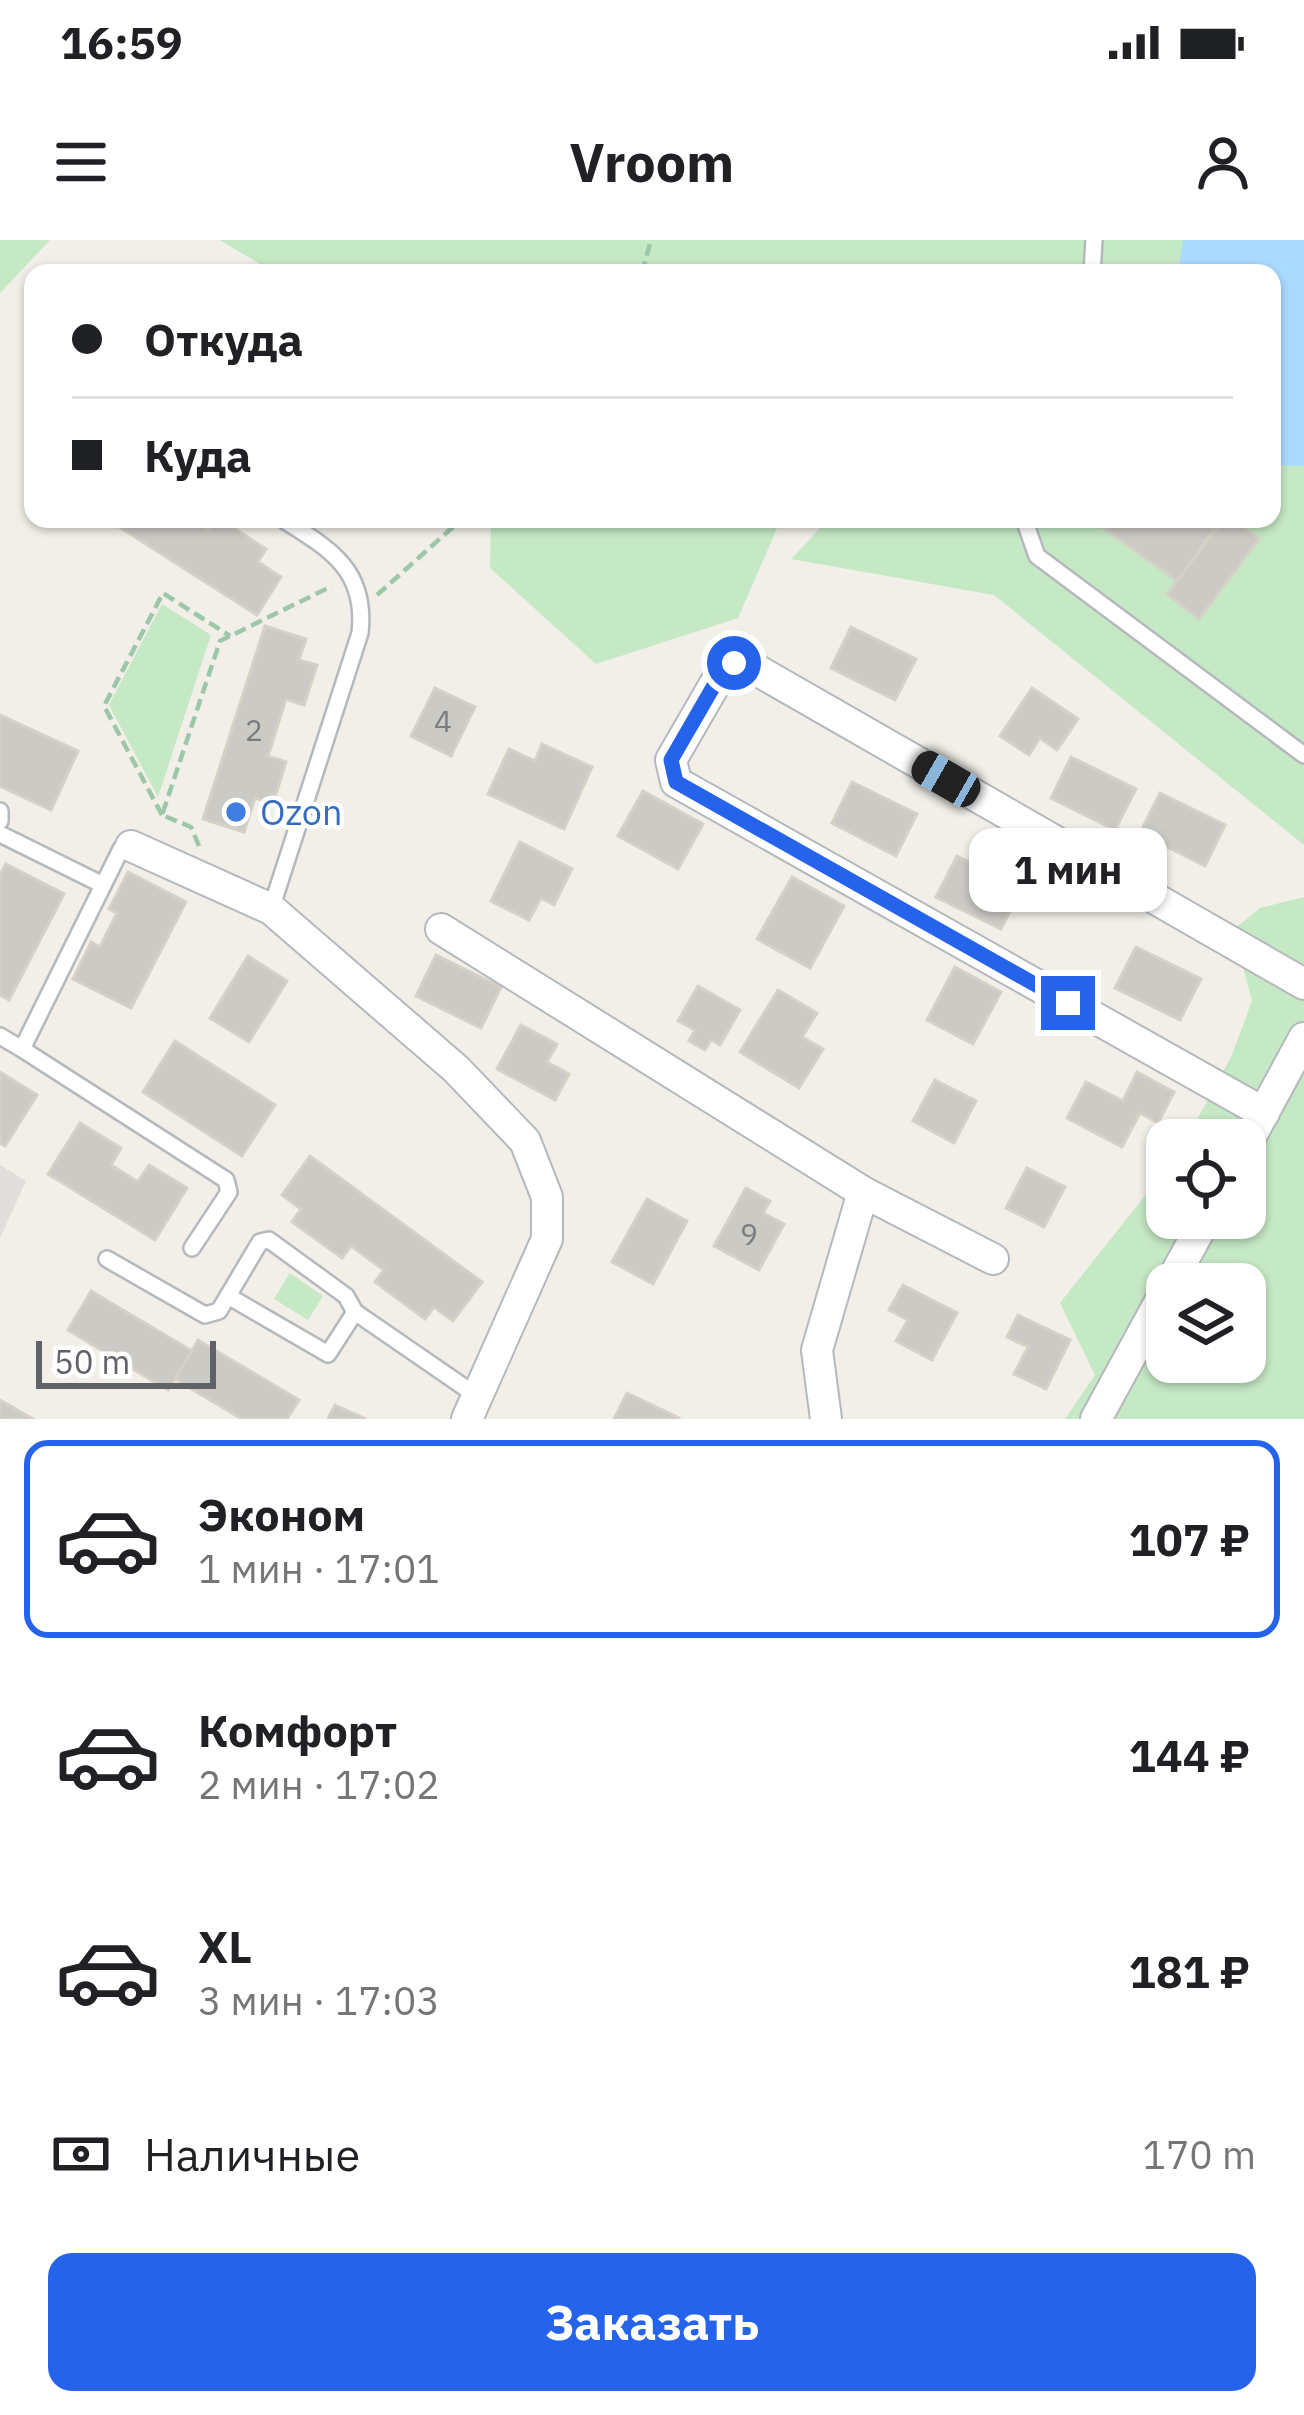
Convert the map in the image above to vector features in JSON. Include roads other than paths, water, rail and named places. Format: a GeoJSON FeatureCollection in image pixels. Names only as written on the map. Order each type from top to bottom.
{"type":"FeatureCollection","features":[{"type":"Feature","properties":{"kind":"street"},"geometry":{"type":"LineString","coordinates":[[1264,1113],[676,782],[671,760],[723,670],[734,663],[748,665],[1304,984]]}},
{"type":"Feature","properties":{"kind":"street"},"geometry":{"type":"LineString","coordinates":[[131,846],[271,909],[456,1070],[526,1141],[539,1166],[551,1220],[548,1239],[472,1407]]}},
{"type":"Feature","properties":{"kind":"street"},"geometry":{"type":"LineString","coordinates":[[441,929],[862,1192],[993,1259]]}},
{"type":"Feature","properties":{"kind":"street"},"geometry":{"type":"LineString","coordinates":[[1261,1119],[1304,1038]]}},
{"type":"Feature","properties":{"kind":"street"},"geometry":{"type":"LineString","coordinates":[[826,1419],[817,1350],[862,1192]]}},
{"type":"Feature","properties":{"kind":"street"},"geometry":{"type":"LineString","coordinates":[[1096,1419],[1146,1327]]}},
{"type":"Feature","properties":{"kind":"lane"},"geometry":{"type":"LineString","coordinates":[[271,909],[360,633],[363,609],[353,576],[330,548],[297,528]]}},
{"type":"Feature","properties":{"kind":"lane"},"geometry":{"type":"LineString","coordinates":[[1027,528],[1037,556],[1304,755]]}},
{"type":"Feature","properties":{"kind":"lane"},"geometry":{"type":"LineString","coordinates":[[0,811],[0,820]]}},
{"type":"Feature","properties":{"kind":"lane"},"geometry":{"type":"LineString","coordinates":[[0,833],[103,885]]}},
{"type":"Feature","properties":{"kind":"lane"},"geometry":{"type":"LineString","coordinates":[[22,1049],[121,849],[131,846]]}},
{"type":"Feature","properties":{"kind":"lane"},"geometry":{"type":"LineString","coordinates":[[0,1036],[226,1180],[229,1192],[192,1247]]}},
{"type":"Feature","properties":{"kind":"lane"},"geometry":{"type":"LineString","coordinates":[[107,1259],[199,1314],[218,1311],[265,1239],[346,1296],[356,1312],[472,1407]]}},
{"type":"Feature","properties":{"kind":"lane"},"geometry":{"type":"LineString","coordinates":[[228,1296],[328,1354],[356,1312]]}},
{"type":"Feature","properties":{"kind":"water"},"geometry":{"type":"Polygon","coordinates":[[[1183,240],[1304,240],[1304,466],[1281,465],[1281,264],[1179,264],[1183,240]]]}},
{"type":"Feature","properties":{"kind":"place","name":"Ozon"},"geometry":{"type":"Point","coordinates":[236,812]}}]}
